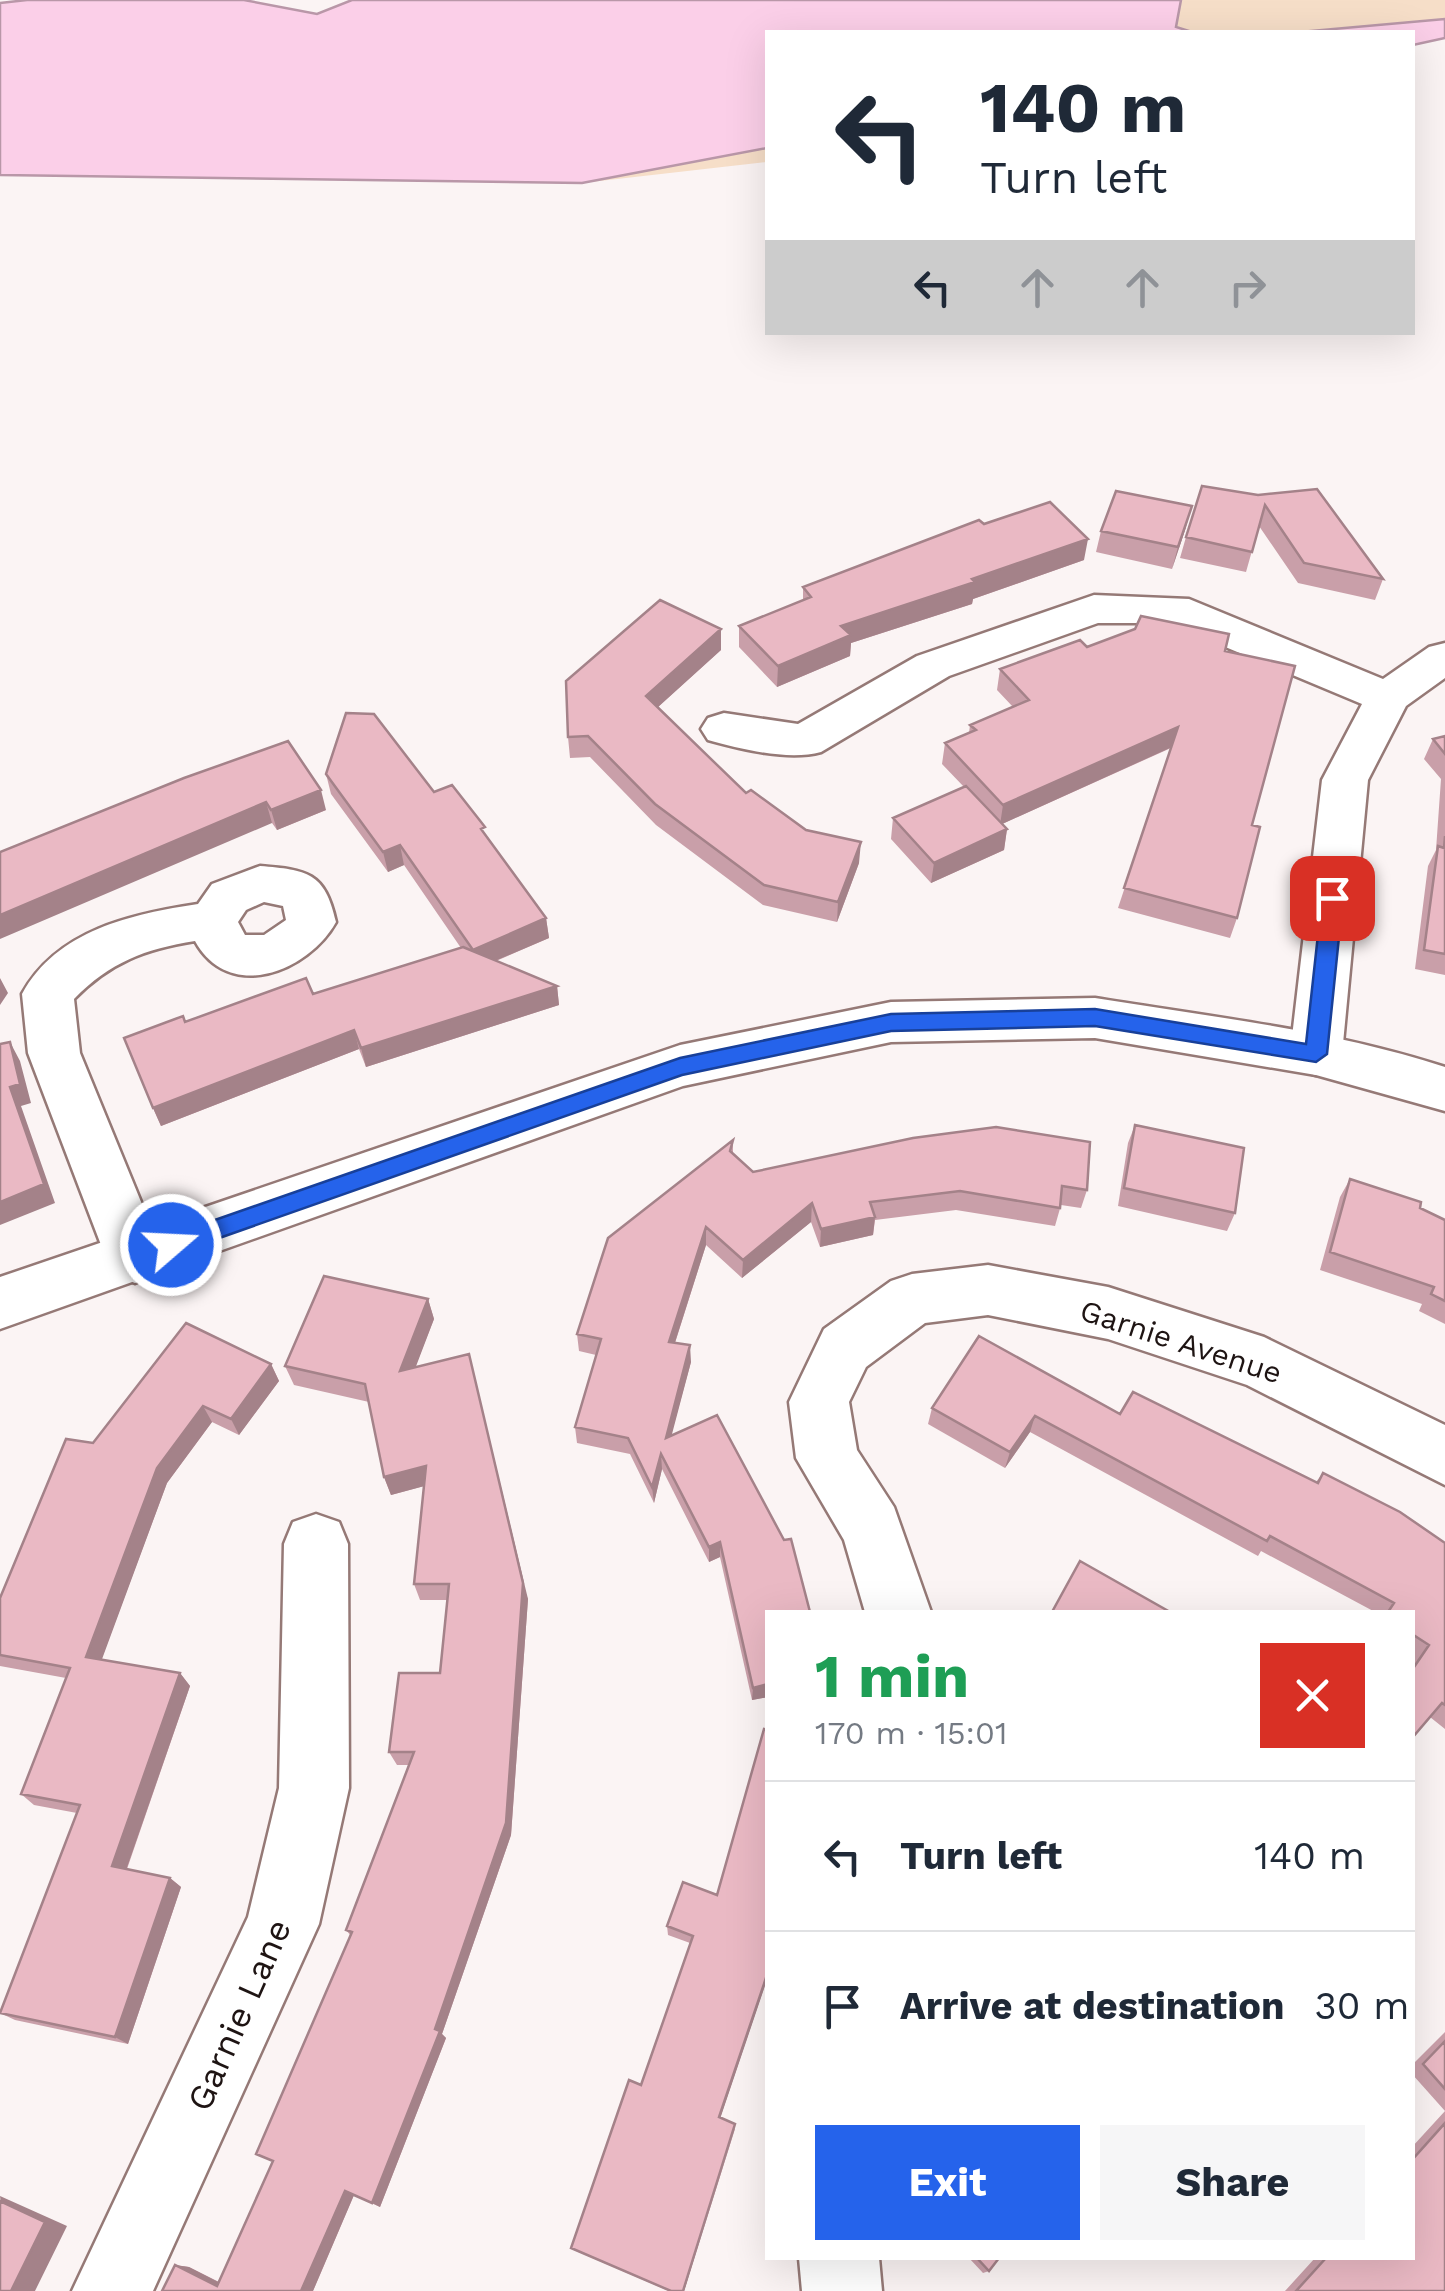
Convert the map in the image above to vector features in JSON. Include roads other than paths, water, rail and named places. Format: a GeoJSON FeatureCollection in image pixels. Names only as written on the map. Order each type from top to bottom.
{"type":"FeatureCollection","features":[{"type":"Feature","properties":{"kind":"street"},"geometry":{"type":"LineString","coordinates":[[724,729],[805,741],[933,666],[1094,609],[1174,609],[1388,697]]}},
{"type":"Feature","properties":{"kind":"street"},"geometry":{"type":"LineString","coordinates":[[1316,1054],[1345,780],[1388,697],[1445,657]]}},
{"type":"Feature","properties":{"kind":"street"},"geometry":{"type":"LineString","coordinates":[[134,1258],[54,1054],[48,994],[77,962],[128,933],[212,920]]}},
{"type":"Feature","properties":{"kind":"street"},"geometry":{"type":"LineString","coordinates":[[0,1303],[680,1066],[891,1022],[1095,1018],[1316,1054],[1395,1072],[1445,1089]]}},
{"type":"Feature","properties":{"kind":"street","name":"Garnie Avenue"},"geometry":{"type":"LineString","coordinates":[[897,1610],[872,1528],[826,1458],[818,1402],[845,1348],[912,1299],[988,1290],[1108,1313],[1264,1364],[1445,1456]]}},
{"type":"Feature","properties":{"kind":"street","name":"Garnie Lane"},"geometry":{"type":"LineString","coordinates":[[112,2291],[283,1924],[314,1788],[316,1544]]}},
{"type":"Feature","properties":{"kind":"street"},"geometry":{"type":"LineString","coordinates":[[839,2260],[842,2291]]}}]}
